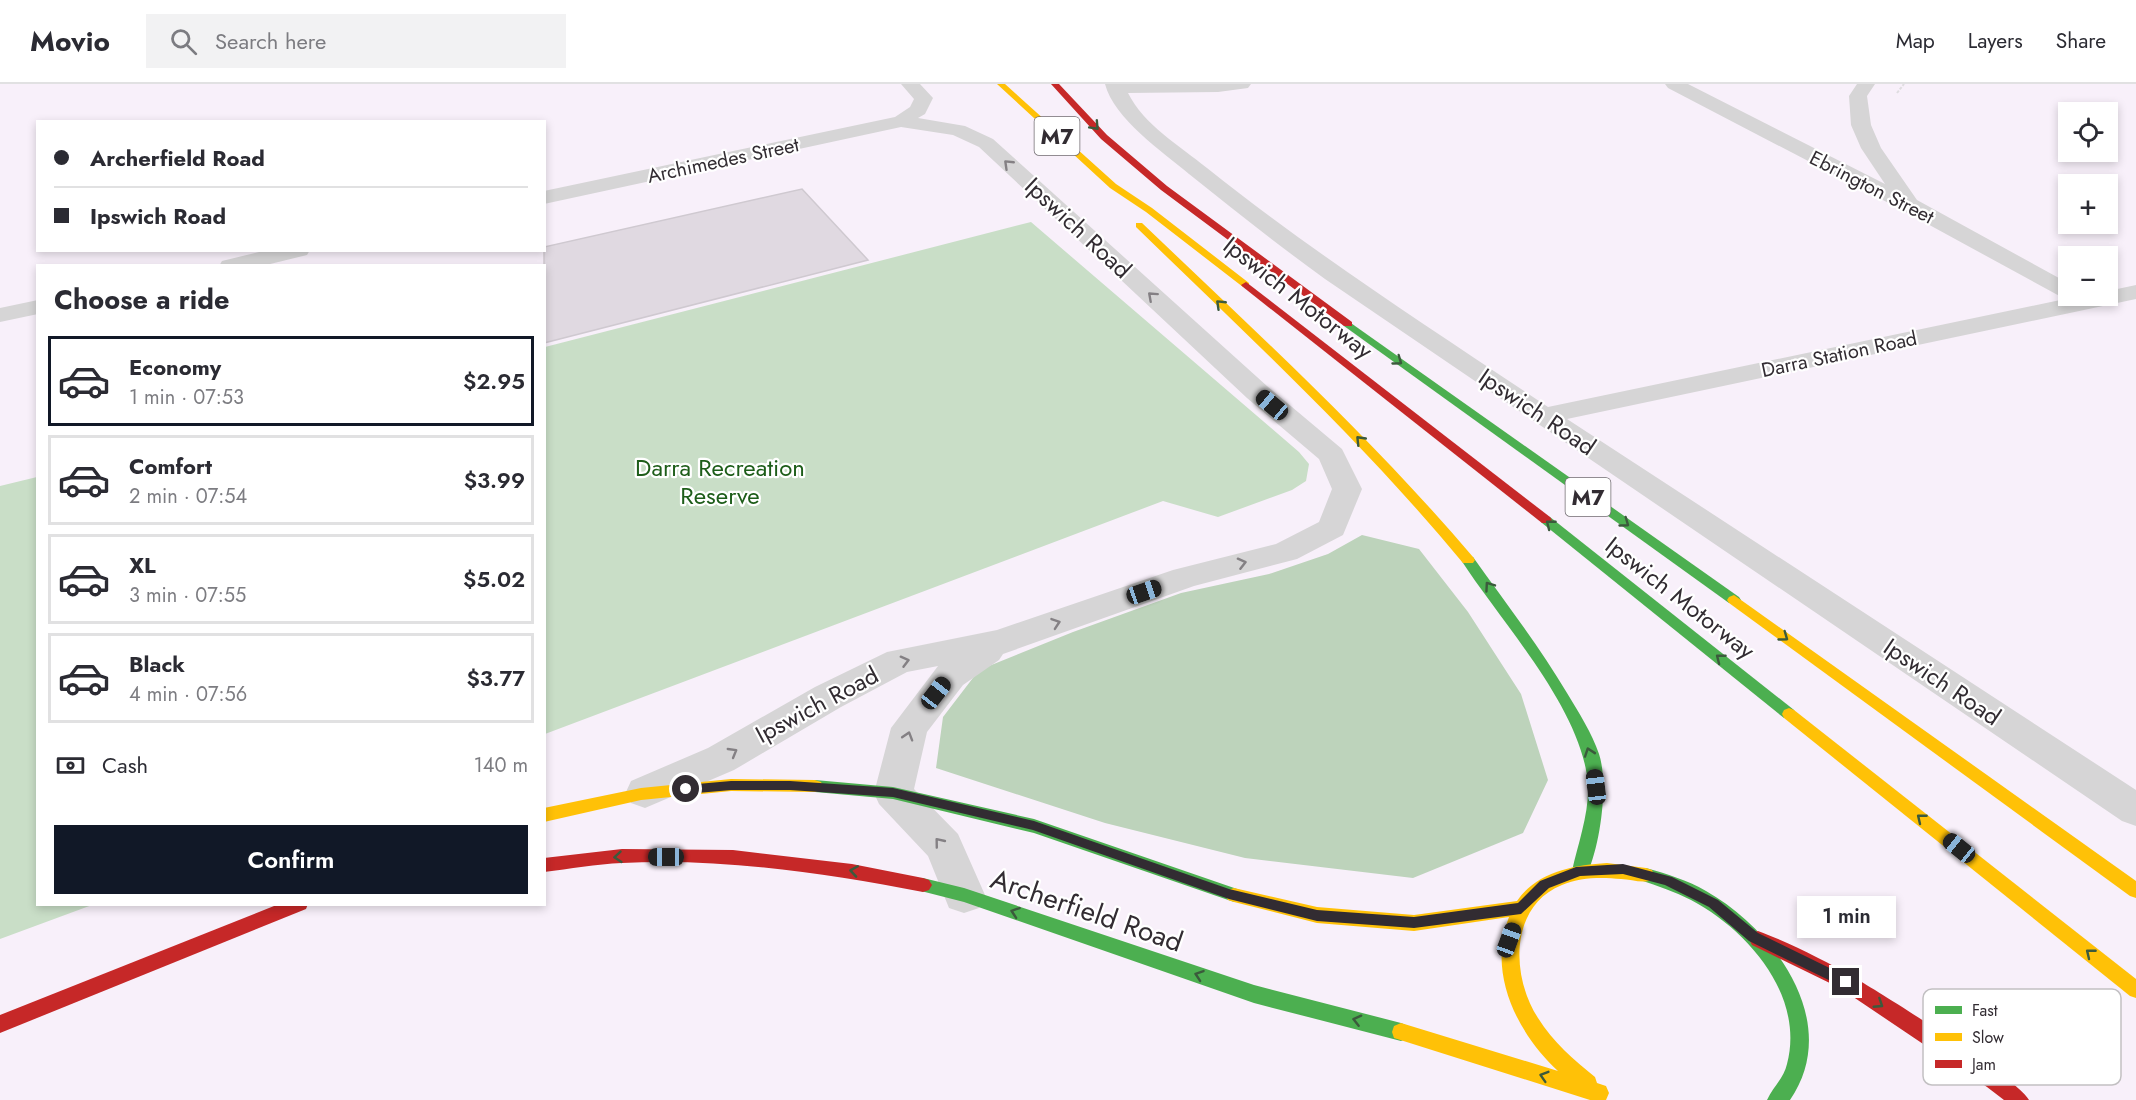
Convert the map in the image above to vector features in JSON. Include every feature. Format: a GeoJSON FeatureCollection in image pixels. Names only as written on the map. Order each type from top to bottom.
{"type":"FeatureCollection","features":[{"type":"Feature","properties":{"kind":"main road","name":"Ipswich Motorway"},"geometry":{"type":"LineString","coordinates":[[1001,84],[1113,186],[1149,210],[1401,405],[2136,990]]}},
{"type":"Feature","properties":{"kind":"main road","name":"Ipswich Motorway"},"geometry":{"type":"LineString","coordinates":[[1054,84],[1104,137],[1164,188],[1257,259],[2136,891]]}},
{"type":"Feature","properties":{"kind":"main road"},"geometry":{"type":"LineString","coordinates":[[1113,186],[1133,220],[1352,432],[1432,515],[1484,579],[1545,668],[1578,724],[1592,756],[1596,787],[1594,814],[1580,871]]}},
{"type":"Feature","properties":{"kind":"main road"},"geometry":{"type":"LineString","coordinates":[[546,815],[641,794],[731,785],[810,786],[893,793],[1034,826],[1229,894],[1317,915],[1414,923],[1521,908]]}},
{"type":"Feature","properties":{"kind":"main road","name":"Archerfield Road"},"geometry":{"type":"LineString","coordinates":[[546,865],[622,856],[733,857],[852,871],[964,895],[1254,993],[1389,1028],[1599,1093]]}},
{"type":"Feature","properties":{"kind":"main road"},"geometry":{"type":"LineString","coordinates":[[1614,1100],[1599,1093],[1557,1059],[1527,1019],[1510,978],[1509,940],[1521,908],[1544,885],[1580,871],[1623,869],[1668,881],[1713,904],[1754,937],[1846,982],[1923,1033]]}},
{"type":"Feature","properties":{"kind":"main road"},"geometry":{"type":"LineString","coordinates":[[0,1024],[295,906]]}},
{"type":"Feature","properties":{"kind":"main road"},"geometry":{"type":"LineString","coordinates":[[1754,937],[1783,977],[1800,1021],[1799,1063],[1777,1100]]}},
{"type":"Feature","properties":{"kind":"main road"},"geometry":{"type":"LineString","coordinates":[[2000,1085],[2019,1100]]}},
{"type":"Feature","properties":{"kind":"street"},"geometry":{"type":"LineString","coordinates":[[901,121],[918,110],[924,98],[910,84]]}},
{"type":"Feature","properties":{"kind":"street"},"geometry":{"type":"LineString","coordinates":[[1115,86],[1218,87],[1242,84]]}},
{"type":"Feature","properties":{"kind":"street","name":"Ebrington Street"},"geometry":{"type":"LineString","coordinates":[[1674,84],[1806,154],[1910,205],[2058,287]]}},
{"type":"Feature","properties":{"kind":"street"},"geometry":{"type":"LineString","coordinates":[[1866,84],[1858,96],[1861,125],[1871,148],[1910,205]]}},
{"type":"Feature","properties":{"kind":"street","name":"Ipswich Road"},"geometry":{"type":"LineString","coordinates":[[1115,86],[1122,100],[1141,124],[1260,221],[1333,274],[1542,416],[2136,810]]}},
{"type":"Feature","properties":{"kind":"street","name":"Archimedes Street"},"geometry":{"type":"LineString","coordinates":[[546,198],[901,121]]}},
{"type":"Feature","properties":{"kind":"street","name":"Ipswich Road"},"geometry":{"type":"LineString","coordinates":[[641,794],[721,759],[828,697],[899,662],[1001,642],[1185,578],[1286,552],[1332,528],[1347,489],[1332,455],[1248,384],[986,143],[958,130],[901,121]]}},
{"type":"Feature","properties":{"kind":"street"},"geometry":{"type":"LineString","coordinates":[[1806,154],[1843,154],[1871,148]]}},
{"type":"Feature","properties":{"kind":"street"},"geometry":{"type":"LineString","coordinates":[[239,264],[291,252]]}},
{"type":"Feature","properties":{"kind":"street","name":"Darra Station Road"},"geometry":{"type":"LineString","coordinates":[[2118,294],[2136,292]]}},
{"type":"Feature","properties":{"kind":"street","name":"Darra Station Road"},"geometry":{"type":"LineString","coordinates":[[1542,416],[2058,301]]}},
{"type":"Feature","properties":{"kind":"street"},"geometry":{"type":"LineString","coordinates":[[0,315],[36,307]]}},
{"type":"Feature","properties":{"kind":"street","name":"Ipswich Road"},"geometry":{"type":"LineString","coordinates":[[893,793],[910,728],[950,676],[1001,642]]}},
{"type":"Feature","properties":{"kind":"street"},"geometry":{"type":"LineString","coordinates":[[893,793],[944,846],[964,895]]}},
{"type":"Feature","properties":{"kind":"path"},"geometry":{"type":"LineString","coordinates":[[1893,100],[1904,84]]}},
{"type":"Feature","properties":{"kind":"green space","name":"Darra Recreation Reserve"},"geometry":{"type":"Polygon","coordinates":[[[1031,222],[1299,452],[1309,464],[1306,481],[1292,490],[1218,517],[1163,501],[546,734],[546,347],[1031,222]]]}},
{"type":"Feature","properties":{"kind":"green space"},"geometry":{"type":"Polygon","coordinates":[[[36,477],[36,906],[89,906],[0,939],[0,486],[36,477]]]}},
{"type":"Feature","properties":{"kind":"green space"},"geometry":{"type":"Polygon","coordinates":[[[1362,535],[1419,549],[1468,612],[1521,694],[1548,780],[1523,833],[1413,878],[1245,858],[1105,823],[936,768],[943,717],[979,670],[1073,632],[1181,593],[1269,574],[1328,554],[1362,535]]]}},
{"type":"Feature","properties":{"kind":"building"},"geometry":{"type":"Polygon","coordinates":[[[802,189],[868,260],[546,342],[544,252],[546,252],[546,247],[802,189]]]}},
{"type":"Feature","properties":{"kind":"traffic: fast"},"geometry":{"type":"LineString","coordinates":[[1348,324],[1734,600]]}},
{"type":"Feature","properties":{"kind":"traffic: fast"},"geometry":{"type":"LineString","coordinates":[[1546,520],[1789,714]]}},
{"type":"Feature","properties":{"kind":"traffic: fast"},"geometry":{"type":"LineString","coordinates":[[1468,560],[1545,668],[1578,724],[1592,756],[1596,787],[1594,814],[1580,871]]}},
{"type":"Feature","properties":{"kind":"traffic: fast"},"geometry":{"type":"LineString","coordinates":[[815,786],[893,793],[1034,826],[1234,895]]}},
{"type":"Feature","properties":{"kind":"traffic: fast"},"geometry":{"type":"LineString","coordinates":[[1646,875],[1673,883],[1700,896],[1725,913],[1749,933],[1769,956],[1785,981],[1796,1009],[1800,1046],[1792,1079],[1777,1100]]}},
{"type":"Feature","properties":{"kind":"traffic: fast"},"geometry":{"type":"LineString","coordinates":[[923,885],[964,895],[1254,994],[1401,1032]]}},
{"type":"Feature","properties":{"kind":"traffic: slow"},"geometry":{"type":"LineString","coordinates":[[1001,84],[1113,186],[1149,210],[1246,285]]}},
{"type":"Feature","properties":{"kind":"traffic: slow"},"geometry":{"type":"LineString","coordinates":[[1139,225],[1350,429],[1430,515],[1468,560]]}},
{"type":"Feature","properties":{"kind":"traffic: slow"},"geometry":{"type":"LineString","coordinates":[[1734,600],[2136,891]]}},
{"type":"Feature","properties":{"kind":"traffic: slow"},"geometry":{"type":"LineString","coordinates":[[1789,714],[2136,990]]}},
{"type":"Feature","properties":{"kind":"traffic: slow"},"geometry":{"type":"LineString","coordinates":[[546,815],[641,794],[731,785],[815,786]]}},
{"type":"Feature","properties":{"kind":"traffic: slow"},"geometry":{"type":"LineString","coordinates":[[1588,1084],[1552,1052],[1524,1012],[1513,980],[1511,945],[1514,928],[1529,898],[1554,880],[1593,871],[1620,871],[1646,875]]}},
{"type":"Feature","properties":{"kind":"traffic: slow"},"geometry":{"type":"LineString","coordinates":[[1234,895],[1317,915],[1414,923],[1521,908]]}},
{"type":"Feature","properties":{"kind":"traffic: slow"},"geometry":{"type":"LineString","coordinates":[[1401,1032],[1599,1093]]}},
{"type":"Feature","properties":{"kind":"traffic: jam"},"geometry":{"type":"LineString","coordinates":[[1055,84],[1104,137],[1164,188],[1348,324]]}},
{"type":"Feature","properties":{"kind":"traffic: jam"},"geometry":{"type":"LineString","coordinates":[[1246,285],[1546,520]]}},
{"type":"Feature","properties":{"kind":"traffic: jam"},"geometry":{"type":"LineString","coordinates":[[546,865],[622,856],[733,857],[852,871],[923,885]]}},
{"type":"Feature","properties":{"kind":"traffic: jam"},"geometry":{"type":"LineString","coordinates":[[0,1024],[295,906]]}},
{"type":"Feature","properties":{"kind":"traffic: jam"},"geometry":{"type":"LineString","coordinates":[[1758,939],[1846,982],[1923,1033]]}},
{"type":"Feature","properties":{"kind":"traffic: jam"},"geometry":{"type":"LineString","coordinates":[[2000,1085],[2019,1100]]}},
{"type":"Feature","properties":{"kind":"route"},"geometry":{"type":"LineString","coordinates":[[686,789],[731,785],[810,786],[893,793],[1034,826],[1229,894],[1317,915],[1414,923],[1521,908],[1544,885],[1580,871],[1623,869],[1668,881],[1683,888],[1713,904],[1754,937],[1846,982]]}}]}
